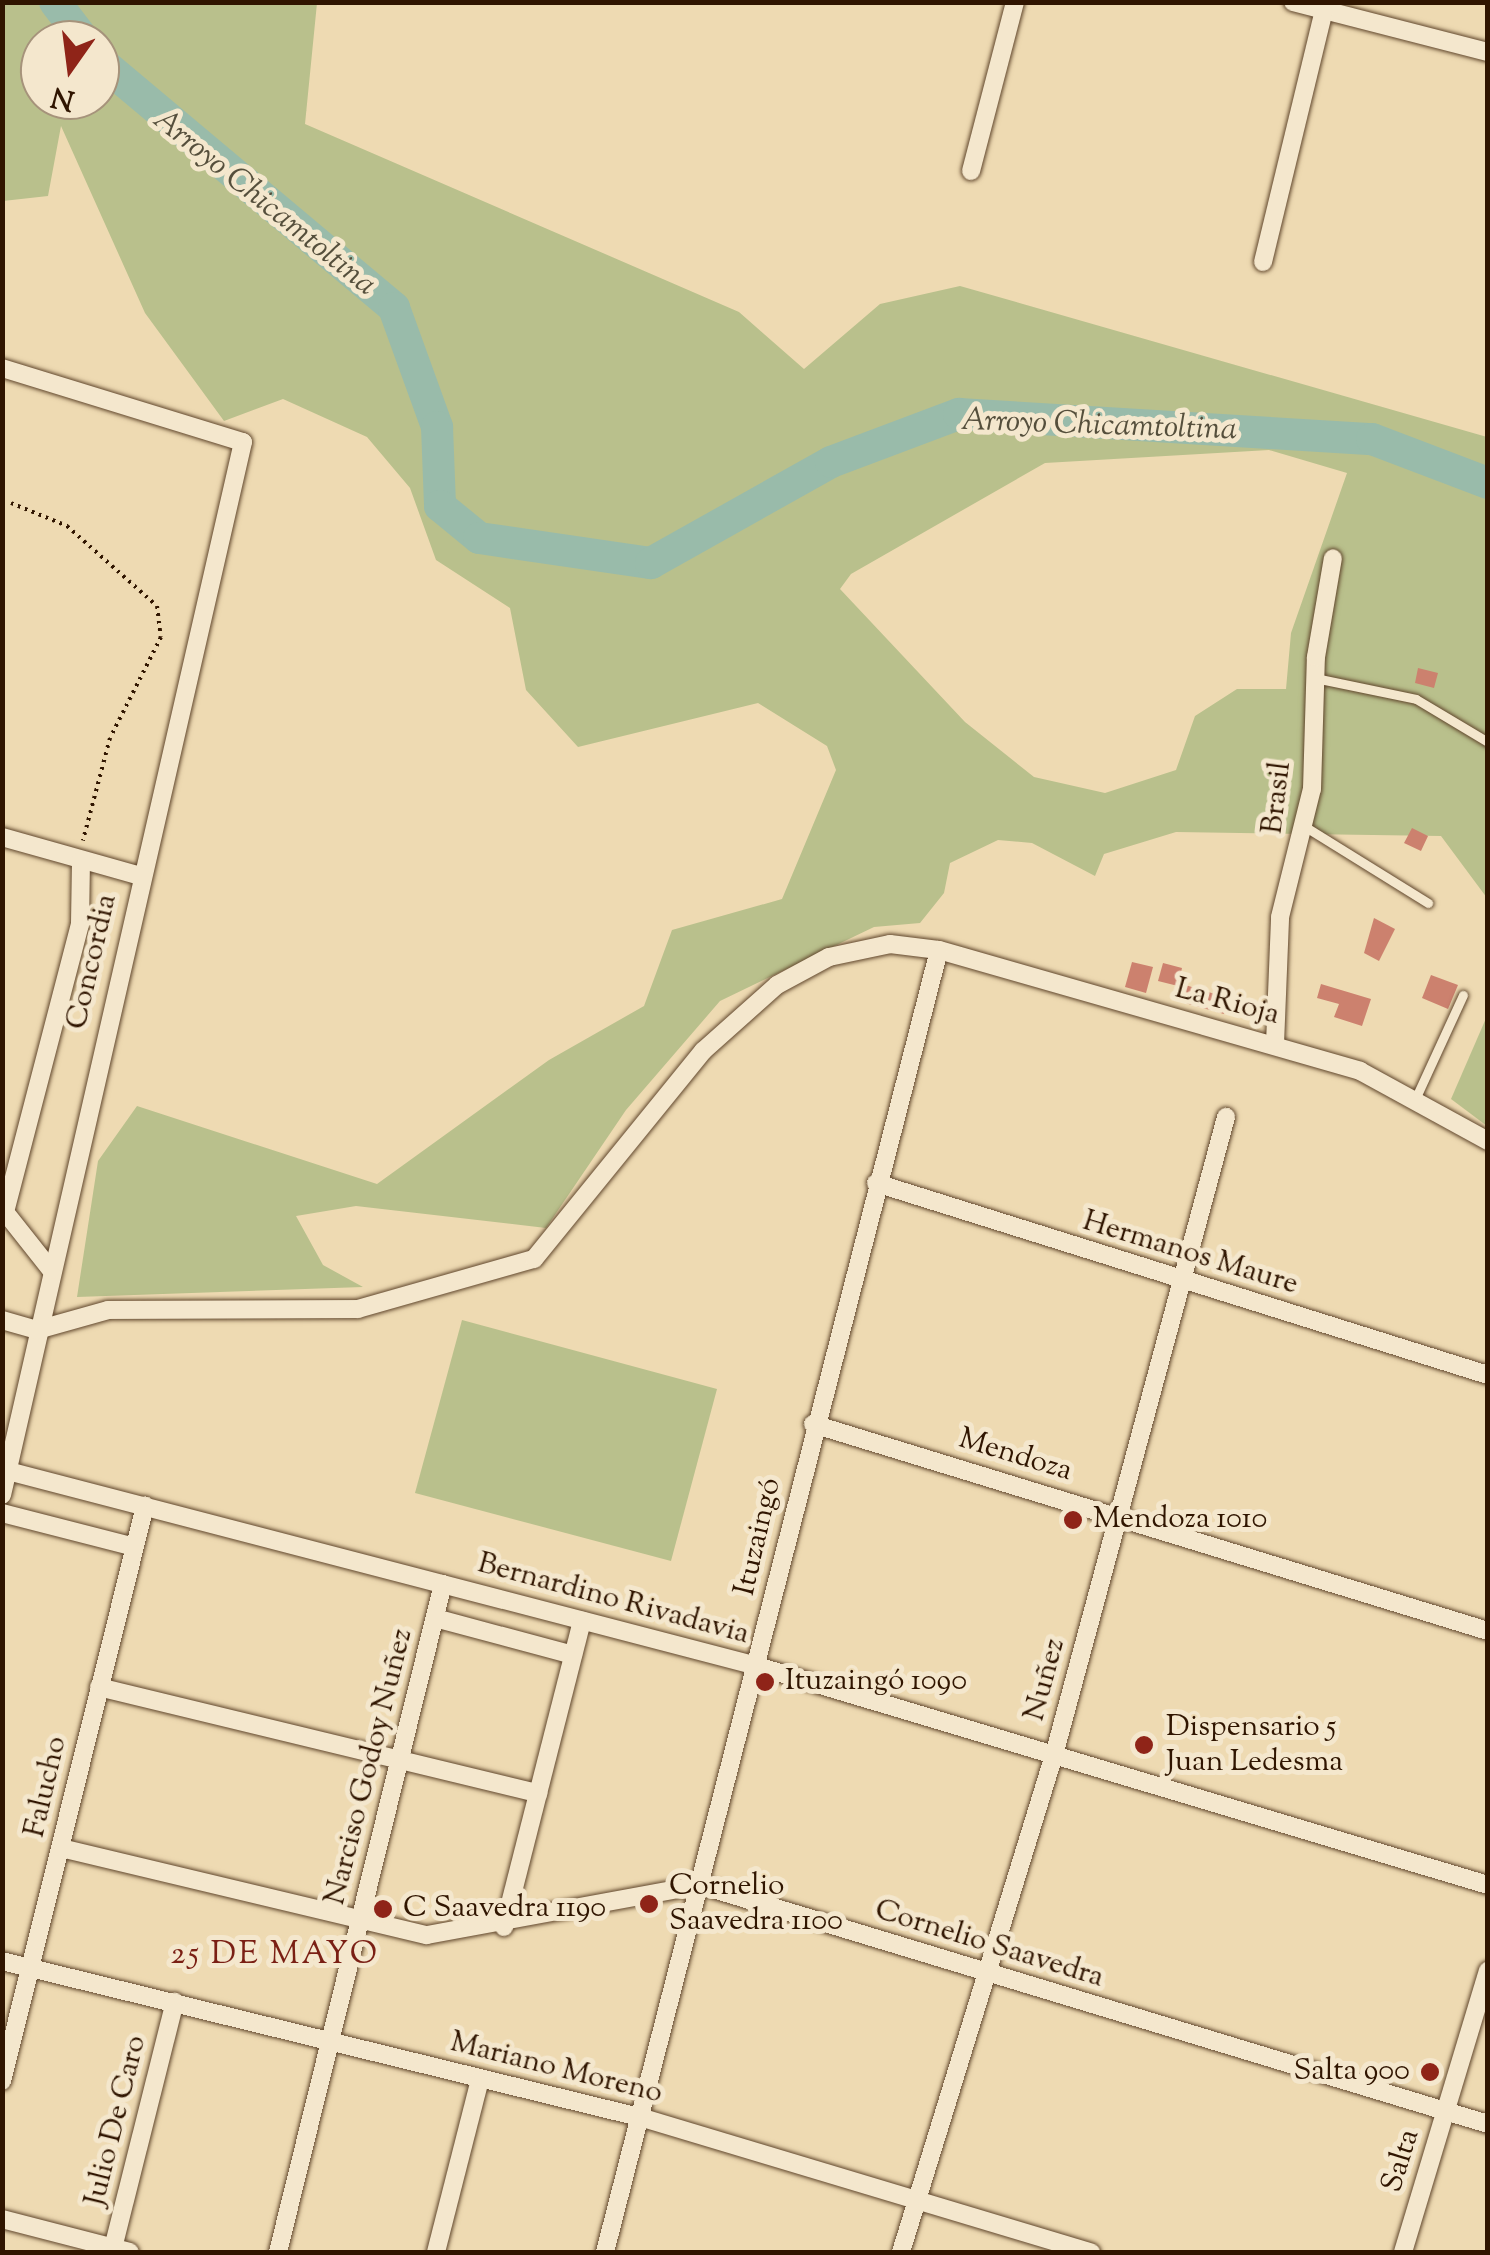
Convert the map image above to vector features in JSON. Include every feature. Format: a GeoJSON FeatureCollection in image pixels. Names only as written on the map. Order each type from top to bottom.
{"type":"FeatureCollection","features":[{"type":"Feature","properties":{"kind":"street"},"geometry":{"type":"LineString","coordinates":[[972,171],[1016,2]]}},
{"type":"Feature","properties":{"kind":"street"},"geometry":{"type":"LineString","coordinates":[[1293,2],[1325,6],[1488,52]]}},
{"type":"Feature","properties":{"kind":"street"},"geometry":{"type":"LineString","coordinates":[[1263,262],[1325,6]]}},
{"type":"Feature","properties":{"kind":"street","name":"Concordia"},"geometry":{"type":"LineString","coordinates":[[2,368],[242,442],[2,1495]]}},
{"type":"Feature","properties":{"kind":"street","name":"Brasil"},"geometry":{"type":"LineString","coordinates":[[1275,1044],[1280,916],[1304,826],[1314,678],[1333,558]]}},
{"type":"Feature","properties":{"kind":"street"},"geometry":{"type":"LineString","coordinates":[[2,837],[141,876]]}},
{"type":"Feature","properties":{"kind":"street"},"geometry":{"type":"LineString","coordinates":[[51,1270],[5,1212],[80,924],[81,860]]}},
{"type":"Feature","properties":{"kind":"street","name":"La Rioja"},"geometry":{"type":"LineString","coordinates":[[37,1330],[108,1310],[358,1309],[534,1259],[703,1050],[777,986],[829,957],[890,944],[939,950],[1275,1044],[1417,1096],[1488,1141]]}},
{"type":"Feature","properties":{"kind":"street","name":"Ituzaingó"},"geometry":{"type":"LineString","coordinates":[[605,2252],[643,2118],[757,1666],[813,1424],[939,950]]}},
{"type":"Feature","properties":{"kind":"street","name":"Nuñez"},"geometry":{"type":"LineString","coordinates":[[900,2252],[1054,1756],[1226,1118]]}},
{"type":"Feature","properties":{"kind":"street","name":"Hermanos Maure"},"geometry":{"type":"LineString","coordinates":[[876,1182],[1488,1375]]}},
{"type":"Feature","properties":{"kind":"street"},"geometry":{"type":"LineString","coordinates":[[2,1320],[37,1330]]}},
{"type":"Feature","properties":{"kind":"street","name":"Mendoza"},"geometry":{"type":"LineString","coordinates":[[813,1424],[1488,1631]]}},
{"type":"Feature","properties":{"kind":"street","name":"Bernardino Rivadavia"},"geometry":{"type":"LineString","coordinates":[[8,1471],[757,1666],[1488,1884]]}},
{"type":"Feature","properties":{"kind":"street","name":"Falucho"},"geometry":{"type":"LineString","coordinates":[[2,2081],[144,1506]]}},
{"type":"Feature","properties":{"kind":"street"},"geometry":{"type":"LineString","coordinates":[[2,1513],[134,1547]]}},
{"type":"Feature","properties":{"kind":"street","name":"Narciso Godoy Nuñez"},"geometry":{"type":"LineString","coordinates":[[278,2252],[443,1584]]}},
{"type":"Feature","properties":{"kind":"street"},"geometry":{"type":"LineString","coordinates":[[434,1618],[574,1655]]}},
{"type":"Feature","properties":{"kind":"street"},"geometry":{"type":"LineString","coordinates":[[504,1928],[582,1621]]}},
{"type":"Feature","properties":{"kind":"street"},"geometry":{"type":"LineString","coordinates":[[100,1688],[538,1793]]}},
{"type":"Feature","properties":{"kind":"street"},"geometry":{"type":"LineString","coordinates":[[61,1848],[360,1923],[427,1934],[504,1928],[700,1884]]}},
{"type":"Feature","properties":{"kind":"street","name":"Cornelio Saavedra"},"geometry":{"type":"LineString","coordinates":[[700,1884],[984,1974],[1488,2124]]}},
{"type":"Feature","properties":{"kind":"street","name":"Mariano Moreno"},"geometry":{"type":"LineString","coordinates":[[2,1961],[643,2118],[1091,2252]]}},
{"type":"Feature","properties":{"kind":"street","name":"Salta"},"geometry":{"type":"LineString","coordinates":[[1402,2252],[1488,1970]]}},
{"type":"Feature","properties":{"kind":"street","name":"Julio De Caro"},"geometry":{"type":"LineString","coordinates":[[118,2251],[175,2002]]}},
{"type":"Feature","properties":{"kind":"street"},"geometry":{"type":"LineString","coordinates":[[436,2252],[480,2078]]}},
{"type":"Feature","properties":{"kind":"street"},"geometry":{"type":"LineString","coordinates":[[2,2219],[118,2251]]}},
{"type":"Feature","properties":{"kind":"lane"},"geometry":{"type":"LineString","coordinates":[[1314,678],[1416,699],[1488,742]]}},
{"type":"Feature","properties":{"kind":"lane"},"geometry":{"type":"LineString","coordinates":[[1304,826],[1428,903]]}},
{"type":"Feature","properties":{"kind":"lane"},"geometry":{"type":"LineString","coordinates":[[1417,1096],[1463,995]]}},
{"type":"Feature","properties":{"kind":"path"},"geometry":{"type":"LineString","coordinates":[[11,503],[67,526],[157,606],[161,637],[110,738],[81,860]]}},
{"type":"Feature","properties":{"kind":"green space"},"geometry":{"type":"Polygon","coordinates":[[[3,3],[317,3],[305,124],[739,312],[804,369],[880,304],[960,286],[1487,437],[1487,898],[1441,836],[1176,832],[1104,854],[1095,876],[1032,843],[998,840],[950,863],[944,893],[920,923],[874,927],[720,1001],[626,1110],[546,1228],[356,1206],[296,1216],[323,1265],[363,1287],[77,1297],[98,1161],[137,1106],[377,1184],[549,1060],[644,1006],[672,930],[782,899],[836,770],[827,746],[758,703],[578,747],[526,690],[510,608],[436,560],[410,488],[367,437],[283,399],[224,421],[145,313],[61,126],[48,196],[3,201],[3,3]],[[1269,450],[1045,463],[851,574],[840,589],[965,722],[1034,777],[1105,793],[1176,770],[1195,716],[1237,689],[1286,689],[1291,633],[1347,473],[1269,450]]]}},
{"type":"Feature","properties":{"kind":"green space"},"geometry":{"type":"Polygon","coordinates":[[[1487,1016],[1487,1126],[1451,1099],[1487,1016]]]}},
{"type":"Feature","properties":{"kind":"green space"},"geometry":{"type":"Polygon","coordinates":[[[462,1320],[717,1389],[671,1561],[415,1493],[462,1320]]]}},
{"type":"Feature","properties":{"kind":"building"},"geometry":{"type":"Polygon","coordinates":[[[1418,668],[1438,673],[1434,688],[1415,683],[1418,668]]]}},
{"type":"Feature","properties":{"kind":"building"},"geometry":{"type":"Polygon","coordinates":[[[1412,828],[1428,836],[1421,851],[1404,843],[1412,828]]]}},
{"type":"Feature","properties":{"kind":"building"},"geometry":{"type":"Polygon","coordinates":[[[1374,918],[1395,929],[1379,961],[1364,953],[1374,918]]]}},
{"type":"Feature","properties":{"kind":"building"},"geometry":{"type":"Polygon","coordinates":[[[1132,962],[1153,967],[1146,993],[1125,987],[1132,962]]]}},
{"type":"Feature","properties":{"kind":"building"},"geometry":{"type":"Polygon","coordinates":[[[1163,963],[1182,968],[1178,986],[1158,981],[1163,963]]]}},
{"type":"Feature","properties":{"kind":"building"},"geometry":{"type":"Polygon","coordinates":[[[1431,975],[1458,985],[1448,1009],[1422,998],[1431,975]]]}},
{"type":"Feature","properties":{"kind":"building"},"geometry":{"type":"Polygon","coordinates":[[[1182,984],[1228,998],[1224,1014],[1178,1001],[1182,984]]]}},
{"type":"Feature","properties":{"kind":"building"},"geometry":{"type":"Polygon","coordinates":[[[1321,984],[1371,999],[1362,1026],[1334,1017],[1339,1004],[1317,998],[1321,984]]]}},
{"type":"Feature","properties":{"kind":"waterway","name":"Arroyo Chicamtoltina"},"geometry":{"type":"LineString","coordinates":[[55,2],[69,20]]}},
{"type":"Feature","properties":{"kind":"waterway","name":"Arroyo Chicamtoltina"},"geometry":{"type":"LineString","coordinates":[[120,78],[394,308],[437,427],[440,506],[479,538],[651,563],[831,462],[959,414],[1372,439],[1488,483]]}},
{"type":"Feature","properties":{"kind":"place","name":"Mendoza 1010"},"geometry":{"type":"Point","coordinates":[1073,1520]}},
{"type":"Feature","properties":{"kind":"place","name":"Ituzaingó 1090"},"geometry":{"type":"Point","coordinates":[765,1682]}},
{"type":"Feature","properties":{"kind":"place","name":"Dispensario 5 Juan Ledesma"},"geometry":{"type":"Point","coordinates":[1144,1745]}},
{"type":"Feature","properties":{"kind":"place","name":"Cornelio Saavedra 1100"},"geometry":{"type":"Point","coordinates":[649,1904]}},
{"type":"Feature","properties":{"kind":"place","name":"C Saavedra 1190"},"geometry":{"type":"Point","coordinates":[383,1909]}},
{"type":"Feature","properties":{"kind":"place","name":"Salta 900"},"geometry":{"type":"Point","coordinates":[1430,2072]}},
{"type":"Feature","properties":{"kind":"district","name":"25 DE MAYO"},"geometry":{"type":"Point","coordinates":[275,1955]}}]}
